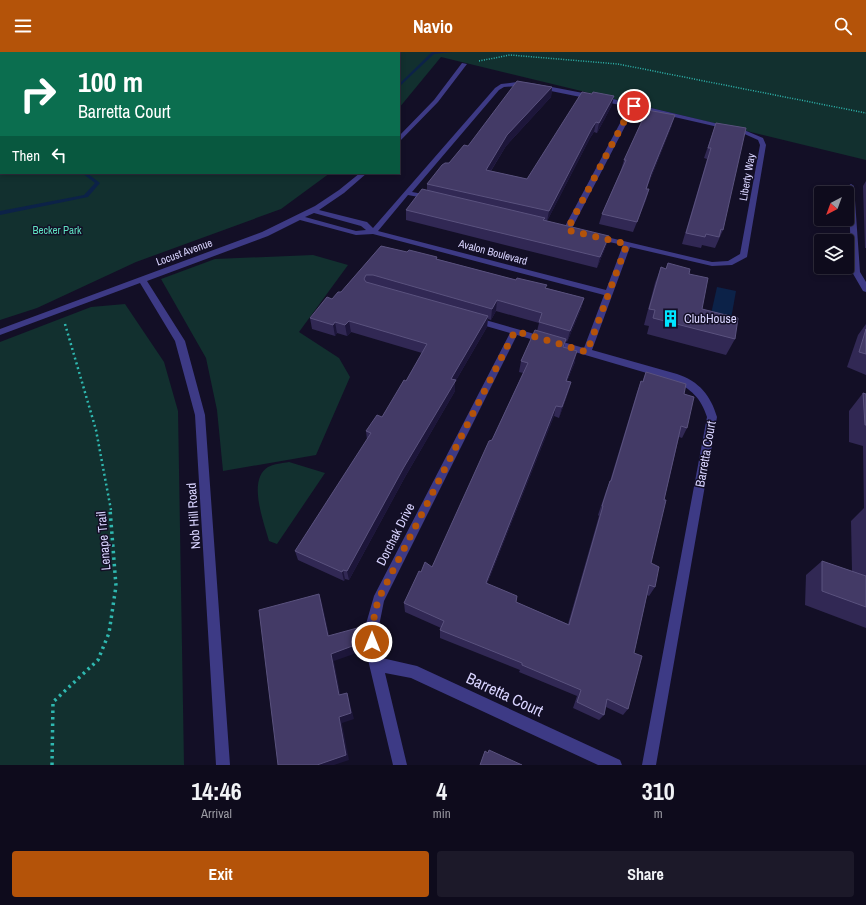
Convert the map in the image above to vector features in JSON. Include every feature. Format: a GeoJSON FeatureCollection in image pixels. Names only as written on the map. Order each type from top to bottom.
{"type":"FeatureCollection","features":[{"type":"Feature","properties":{"kind":"street"},"geometry":{"type":"LineString","coordinates":[[400,139],[436,102],[463,64]]}},
{"type":"Feature","properties":{"kind":"street","name":"Liberty Way"},"geometry":{"type":"LineString","coordinates":[[373,232],[503,85],[531,85],[634,106],[742,131],[761,139],[763,145],[744,255],[738,261],[728,264],[712,264],[590,235]]}},
{"type":"Feature","properties":{"kind":"street"},"geometry":{"type":"LineString","coordinates":[[567,230],[629,112],[634,106]]}},
{"type":"Feature","properties":{"kind":"street","name":"Locust Avenue"},"geometry":{"type":"LineString","coordinates":[[0,332],[60,308],[265,234],[313,210],[335,196],[363,174]]}},
{"type":"Feature","properties":{"kind":"street"},"geometry":{"type":"LineString","coordinates":[[407,192],[437,200]]}},
{"type":"Feature","properties":{"kind":"street","name":"Avalon Boulevard"},"geometry":{"type":"LineString","coordinates":[[313,210],[364,224],[373,232]]}},
{"type":"Feature","properties":{"kind":"street","name":"Avalon Boulevard"},"geometry":{"type":"LineString","coordinates":[[299,218],[356,234],[373,232],[608,293]]}},
{"type":"Feature","properties":{"kind":"street"},"geometry":{"type":"LineString","coordinates":[[853,226],[856,272],[866,289]]}},
{"type":"Feature","properties":{"kind":"street"},"geometry":{"type":"LineString","coordinates":[[587,352],[627,244]]}},
{"type":"Feature","properties":{"kind":"street","name":"Nob Hill Road"},"geometry":{"type":"LineString","coordinates":[[142,279],[180,341],[200,415],[223,765]]}},
{"type":"Feature","properties":{"kind":"street","name":"Barretta Court"},"geometry":{"type":"LineString","coordinates":[[462,316],[677,378],[696,387],[708,404],[712,417],[649,765]]}},
{"type":"Feature","properties":{"kind":"street","name":"Dorchak Drive"},"geometry":{"type":"LineString","coordinates":[[400,765],[376,664],[371,631],[378,600],[515,331]]}},
{"type":"Feature","properties":{"kind":"street","name":"Barretta Court"},"geometry":{"type":"LineString","coordinates":[[376,664],[412,671],[616,765]]}},
{"type":"Feature","properties":{"kind":"path"},"geometry":{"type":"LineString","coordinates":[[463,64],[510,55],[618,64],[866,113]]}},
{"type":"Feature","properties":{"kind":"path","name":"Lenape Trail"},"geometry":{"type":"LineString","coordinates":[[52,765],[53,702],[98,660],[109,633],[116,586],[112,517],[96,430],[60,308]]}},
{"type":"Feature","properties":{"kind":"green space","name":"Becker Park"},"geometry":{"type":"Polygon","coordinates":[[[400,52],[866,52],[866,160],[441,57],[400,107],[400,52]]]}},
{"type":"Feature","properties":{"kind":"green space","name":"Becker Park"},"geometry":{"type":"Polygon","coordinates":[[[0,174],[329,174],[281,209],[136,262],[37,308],[0,320],[0,174]]]}},
{"type":"Feature","properties":{"kind":"green space"},"geometry":{"type":"Polygon","coordinates":[[[313,255],[348,265],[299,332],[339,358],[350,377],[316,455],[223,471],[217,410],[206,358],[161,279],[215,259],[313,255]]]}},
{"type":"Feature","properties":{"kind":"green space"},"geometry":{"type":"Polygon","coordinates":[[[125,304],[164,362],[178,411],[184,765],[0,765],[0,342],[91,307],[125,304]]]}},
{"type":"Feature","properties":{"kind":"green space"},"geometry":{"type":"Polygon","coordinates":[[[289,462],[325,473],[277,544],[269,541],[261,513],[258,491],[259,481],[262,473],[268,467],[289,462]]]}},
{"type":"Feature","properties":{"kind":"water"},"geometry":{"type":"Polygon","coordinates":[[[717,287],[736,291],[731,319],[711,314],[717,287]]]}},
{"type":"Feature","properties":{"kind":"building"},"geometry":{"type":"Polygon","coordinates":[[[517,81],[552,87],[507,135],[486,170],[527,179],[582,92],[592,94],[593,92],[614,96],[599,123],[596,122],[592,128],[549,211],[427,184],[442,165],[449,163],[464,145],[468,146],[517,81]]]}},
{"type":"Feature","properties":{"kind":"building"},"geometry":{"type":"Polygon","coordinates":[[[647,110],[675,115],[651,174],[646,189],[649,189],[637,222],[602,214],[626,160],[624,160],[647,110]]]}},
{"type":"Feature","properties":{"kind":"building"},"geometry":{"type":"Polygon","coordinates":[[[716,123],[746,128],[723,230],[721,229],[719,237],[706,234],[705,237],[686,233],[711,148],[708,148],[716,123]]]}},
{"type":"Feature","properties":{"kind":"building"},"geometry":{"type":"Polygon","coordinates":[[[422,189],[545,218],[543,220],[609,236],[600,257],[406,210],[422,189]]]}},
{"type":"Feature","properties":{"kind":"building"},"geometry":{"type":"Polygon","coordinates":[[[381,246],[407,252],[409,250],[437,257],[436,259],[516,280],[517,278],[547,285],[545,288],[584,298],[570,331],[539,322],[542,313],[497,300],[492,309],[373,275],[366,275],[364,279],[366,282],[488,316],[451,379],[456,380],[404,467],[347,571],[343,570],[342,572],[295,551],[371,433],[366,431],[377,415],[382,417],[404,380],[406,381],[427,344],[349,321],[345,325],[335,322],[333,325],[310,318],[327,297],[332,299],[338,292],[341,292],[381,246]]]}},
{"type":"Feature","properties":{"kind":"building"},"geometry":{"type":"Polygon","coordinates":[[[668,263],[690,269],[689,274],[708,278],[702,309],[738,318],[735,339],[653,318],[655,310],[649,309],[661,267],[666,269],[668,263]]]}},
{"type":"Feature","properties":{"kind":"building"},"geometry":{"type":"Polygon","coordinates":[[[866,329],[866,354],[859,352],[866,329]]]}},
{"type":"Feature","properties":{"kind":"building"},"geometry":{"type":"Polygon","coordinates":[[[535,330],[566,339],[563,347],[577,351],[566,381],[571,382],[562,407],[556,406],[486,583],[517,596],[516,602],[569,625],[602,506],[641,381],[643,382],[646,372],[686,384],[684,394],[694,397],[687,428],[681,426],[664,500],[666,500],[651,563],[659,567],[655,587],[649,585],[634,653],[642,656],[628,709],[607,699],[604,715],[577,702],[581,690],[522,665],[522,663],[440,630],[444,621],[404,603],[419,571],[421,572],[425,562],[432,567],[489,441],[492,440],[528,363],[521,361],[535,330]]]}},
{"type":"Feature","properties":{"kind":"building"},"geometry":{"type":"Polygon","coordinates":[[[863,393],[866,394],[866,425],[865,425],[863,393]]]}},
{"type":"Feature","properties":{"kind":"building"},"geometry":{"type":"Polygon","coordinates":[[[822,561],[866,576],[866,607],[822,591],[822,561]]]}},
{"type":"Feature","properties":{"kind":"building"},"geometry":{"type":"Polygon","coordinates":[[[319,594],[328,636],[361,627],[363,642],[331,654],[339,695],[347,693],[351,713],[339,717],[346,755],[317,765],[278,765],[259,610],[319,594]]]}},
{"type":"Feature","properties":{"kind":"building"},"geometry":{"type":"Polygon","coordinates":[[[489,750],[522,765],[480,765],[485,751],[488,753],[489,750]]]}},
{"type":"Feature","properties":{"kind":"waterway"},"geometry":{"type":"LineString","coordinates":[[400,85],[433,53],[450,52]]}},
{"type":"Feature","properties":{"kind":"waterway"},"geometry":{"type":"LineString","coordinates":[[0,213],[86,196],[98,183],[85,174]]}},
{"type":"Feature","properties":{"kind":"place","name":"ClubHouse"},"geometry":{"type":"Point","coordinates":[671,318]}},
{"type":"Feature","properties":{"kind":"route"},"geometry":{"type":"LineString","coordinates":[[372,642],[371,631],[378,600],[515,331],[587,352],[627,244],[567,230],[629,112],[634,106]]}}]}
